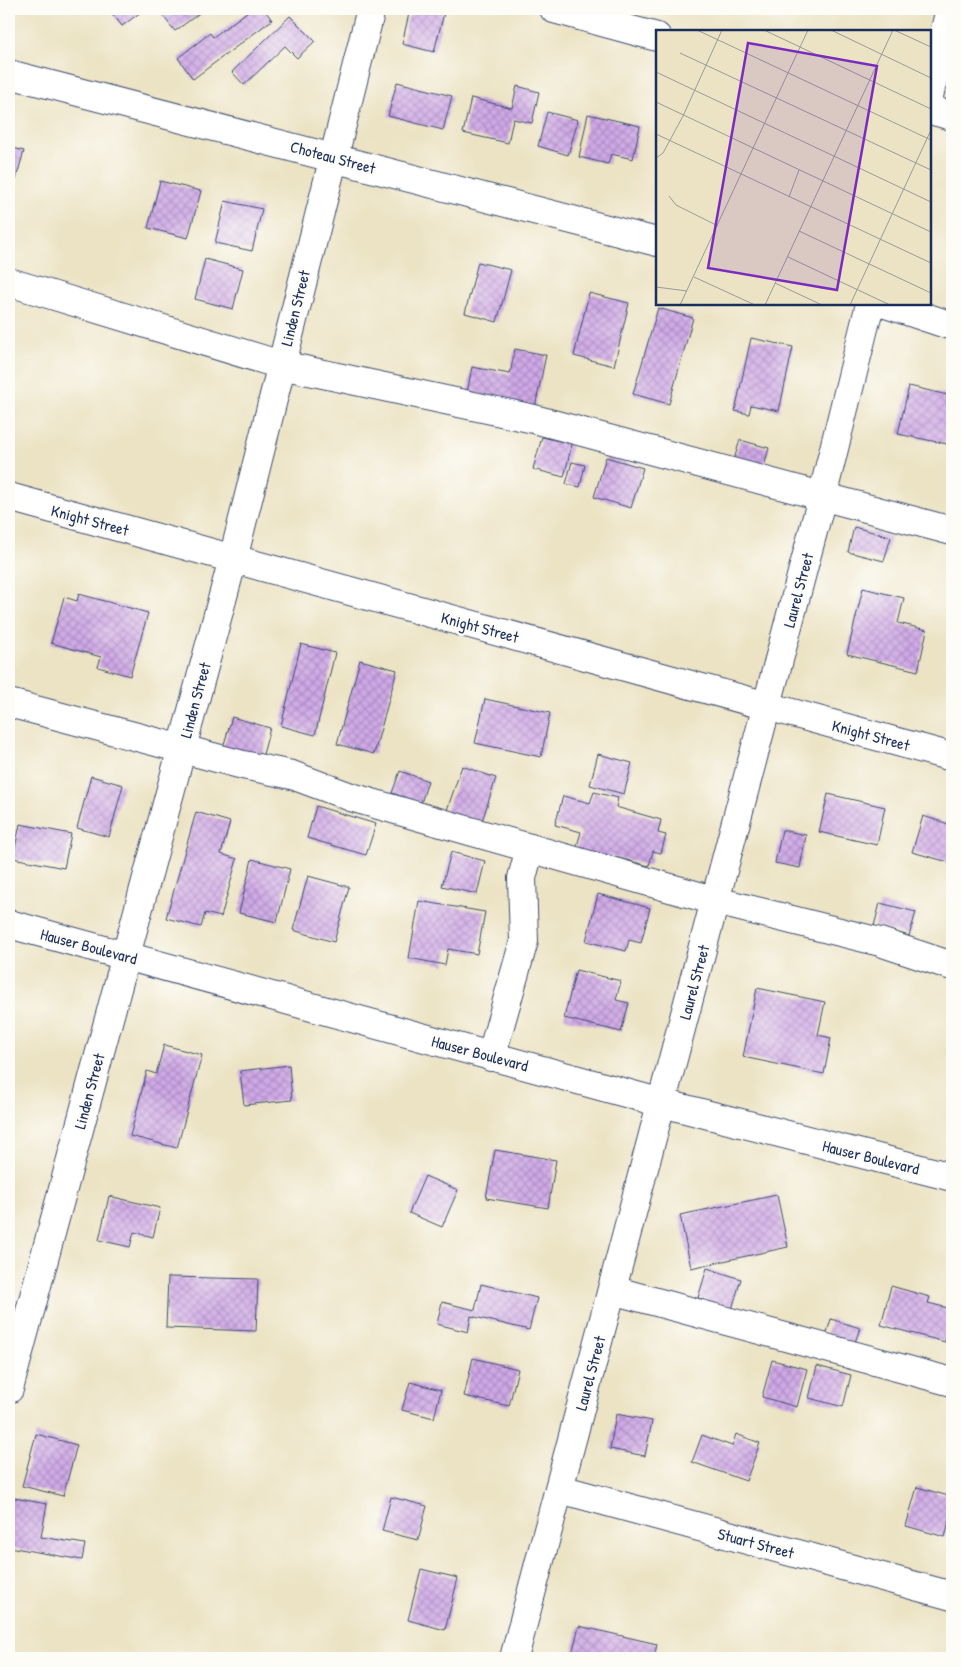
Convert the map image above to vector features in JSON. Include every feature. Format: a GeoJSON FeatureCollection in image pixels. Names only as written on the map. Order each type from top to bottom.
{"type":"FeatureCollection","features":[{"type":"Feature","properties":{"kind":"street","name":"Linden Street"},"geometry":{"type":"LineString","coordinates":[[9,1389],[14,1353],[126,956],[233,559],[371,9]]}},
{"type":"Feature","properties":{"kind":"street"},"geometry":{"type":"LineString","coordinates":[[554,9],[656,37]]}},
{"type":"Feature","properties":{"kind":"street"},"geometry":{"type":"LineString","coordinates":[[931,88],[950,9]]}},
{"type":"Feature","properties":{"kind":"street","name":"Choteau Street"},"geometry":{"type":"LineString","coordinates":[[9,74],[656,242]]}},
{"type":"Feature","properties":{"kind":"street"},"geometry":{"type":"LineString","coordinates":[[931,110],[952,116]]}},
{"type":"Feature","properties":{"kind":"street"},"geometry":{"type":"LineString","coordinates":[[9,282],[281,365],[534,419],[952,531]]}},
{"type":"Feature","properties":{"kind":"street","name":"Laurel Street"},"geometry":{"type":"LineString","coordinates":[[514,1658],[716,901],[870,305]]}},
{"type":"Feature","properties":{"kind":"street"},"geometry":{"type":"LineString","coordinates":[[889,305],[952,326]]}},
{"type":"Feature","properties":{"kind":"street","name":"Knight Street"},"geometry":{"type":"LineString","coordinates":[[9,497],[952,757]]}},
{"type":"Feature","properties":{"kind":"street"},"geometry":{"type":"LineString","coordinates":[[9,703],[182,748],[243,766],[292,776],[351,797],[716,901],[880,942],[952,966]]}},
{"type":"Feature","properties":{"kind":"street"},"geometry":{"type":"LineString","coordinates":[[491,1056],[524,941],[522,878],[530,848]]}},
{"type":"Feature","properties":{"kind":"street","name":"Hauser Boulevard"},"geometry":{"type":"LineString","coordinates":[[9,924],[662,1103],[952,1177]]}},
{"type":"Feature","properties":{"kind":"street"},"geometry":{"type":"LineString","coordinates":[[612,1290],[952,1382]]}},
{"type":"Feature","properties":{"kind":"street","name":"Stuart Street"},"geometry":{"type":"LineString","coordinates":[[560,1489],[952,1596]]}},
{"type":"Feature","properties":{"kind":"building"},"geometry":{"type":"Polygon","coordinates":[[[115,9],[145,9],[122,26],[111,12],[115,9]]]}},
{"type":"Feature","properties":{"kind":"building"},"geometry":{"type":"Polygon","coordinates":[[[173,9],[205,9],[175,31],[163,16],[173,9]]]}},
{"type":"Feature","properties":{"kind":"building"},"geometry":{"type":"Polygon","coordinates":[[[251,9],[264,9],[272,20],[193,79],[178,58],[210,33],[213,37],[251,9]]]}},
{"type":"Feature","properties":{"kind":"building"},"geometry":{"type":"Polygon","coordinates":[[[410,9],[445,9],[434,52],[402,44],[410,9]]]}},
{"type":"Feature","properties":{"kind":"building"},"geometry":{"type":"Polygon","coordinates":[[[290,16],[315,41],[297,58],[285,46],[244,85],[232,72],[290,16]]]}},
{"type":"Feature","properties":{"kind":"building"},"geometry":{"type":"Polygon","coordinates":[[[397,82],[452,96],[443,130],[388,116],[397,82]]]}},
{"type":"Feature","properties":{"kind":"building"},"geometry":{"type":"Polygon","coordinates":[[[517,86],[539,92],[532,123],[513,119],[508,143],[463,133],[471,98],[512,108],[517,86]]]}},
{"type":"Feature","properties":{"kind":"building"},"geometry":{"type":"Polygon","coordinates":[[[547,112],[578,120],[568,155],[538,146],[547,112]]]}},
{"type":"Feature","properties":{"kind":"building"},"geometry":{"type":"Polygon","coordinates":[[[588,114],[640,126],[633,159],[611,154],[608,164],[579,157],[588,114]]]}},
{"type":"Feature","properties":{"kind":"building"},"geometry":{"type":"Polygon","coordinates":[[[9,147],[24,151],[9,203],[9,147]]]}},
{"type":"Feature","properties":{"kind":"building"},"geometry":{"type":"Polygon","coordinates":[[[160,181],[201,191],[188,238],[148,228],[160,181]]]}},
{"type":"Feature","properties":{"kind":"building"},"geometry":{"type":"Polygon","coordinates":[[[225,201],[262,209],[252,251],[215,243],[225,201]]]}},
{"type":"Feature","properties":{"kind":"building"},"geometry":{"type":"Polygon","coordinates":[[[205,259],[243,269],[233,309],[195,299],[205,259]]]}},
{"type":"Feature","properties":{"kind":"building"},"geometry":{"type":"Polygon","coordinates":[[[478,262],[511,270],[497,322],[465,313],[478,262]]]}},
{"type":"Feature","properties":{"kind":"building"},"geometry":{"type":"Polygon","coordinates":[[[589,293],[629,303],[614,366],[574,356],[589,293]]]}},
{"type":"Feature","properties":{"kind":"building"},"geometry":{"type":"Polygon","coordinates":[[[658,308],[693,318],[669,404],[633,394],[658,308]]]}},
{"type":"Feature","properties":{"kind":"building"},"geometry":{"type":"Polygon","coordinates":[[[751,338],[793,347],[779,411],[751,405],[749,414],[735,411],[751,338]]]}},
{"type":"Feature","properties":{"kind":"building"},"geometry":{"type":"Polygon","coordinates":[[[515,349],[546,355],[534,412],[466,398],[472,367],[510,374],[515,349]]]}},
{"type":"Feature","properties":{"kind":"building"},"geometry":{"type":"Polygon","coordinates":[[[909,386],[952,396],[952,445],[898,434],[909,386]]]}},
{"type":"Feature","properties":{"kind":"building"},"geometry":{"type":"Polygon","coordinates":[[[542,437],[572,444],[564,477],[533,469],[542,437]]]}},
{"type":"Feature","properties":{"kind":"building"},"geometry":{"type":"Polygon","coordinates":[[[740,440],[769,448],[762,474],[732,466],[740,440]]]}},
{"type":"Feature","properties":{"kind":"building"},"geometry":{"type":"Polygon","coordinates":[[[606,457],[643,468],[631,508],[594,497],[606,457]]]}},
{"type":"Feature","properties":{"kind":"building"},"geometry":{"type":"Polygon","coordinates":[[[572,462],[585,465],[580,487],[566,484],[572,462]]]}},
{"type":"Feature","properties":{"kind":"building"},"geometry":{"type":"Polygon","coordinates":[[[854,527],[891,537],[884,561],[848,552],[854,527]]]}},
{"type":"Feature","properties":{"kind":"building"},"geometry":{"type":"Polygon","coordinates":[[[863,588],[904,598],[898,623],[927,630],[918,671],[847,654],[863,588]]]}},
{"type":"Feature","properties":{"kind":"building"},"geometry":{"type":"Polygon","coordinates":[[[79,594],[148,613],[130,676],[98,667],[101,657],[51,643],[64,597],[77,601],[79,594]]]}},
{"type":"Feature","properties":{"kind":"building"},"geometry":{"type":"Polygon","coordinates":[[[301,644],[335,653],[315,735],[281,726],[301,644]]]}},
{"type":"Feature","properties":{"kind":"building"},"geometry":{"type":"Polygon","coordinates":[[[360,660],[397,670],[374,754],[337,744],[360,660]]]}},
{"type":"Feature","properties":{"kind":"building"},"geometry":{"type":"Polygon","coordinates":[[[952,666],[952,682],[948,681],[952,666]]]}},
{"type":"Feature","properties":{"kind":"building"},"geometry":{"type":"Polygon","coordinates":[[[485,699],[550,713],[541,757],[475,743],[485,699]]]}},
{"type":"Feature","properties":{"kind":"building"},"geometry":{"type":"Polygon","coordinates":[[[232,717],[270,728],[261,762],[222,751],[232,717]]]}},
{"type":"Feature","properties":{"kind":"building"},"geometry":{"type":"Polygon","coordinates":[[[598,754],[632,763],[624,794],[590,785],[598,754]]]}},
{"type":"Feature","properties":{"kind":"building"},"geometry":{"type":"Polygon","coordinates":[[[462,766],[496,778],[481,824],[446,813],[462,766]]]}},
{"type":"Feature","properties":{"kind":"building"},"geometry":{"type":"Polygon","coordinates":[[[400,771],[428,781],[421,803],[392,793],[400,771]]]}},
{"type":"Feature","properties":{"kind":"building"},"geometry":{"type":"Polygon","coordinates":[[[91,776],[123,785],[109,837],[77,828],[91,776]]]}},
{"type":"Feature","properties":{"kind":"building"},"geometry":{"type":"Polygon","coordinates":[[[594,792],[618,798],[616,807],[661,820],[658,833],[666,835],[661,853],[653,851],[649,866],[611,856],[610,863],[575,853],[581,832],[555,825],[563,796],[590,803],[594,792]]]}},
{"type":"Feature","properties":{"kind":"building"},"geometry":{"type":"Polygon","coordinates":[[[828,794],[885,807],[877,845],[819,832],[828,794]]]}},
{"type":"Feature","properties":{"kind":"building"},"geometry":{"type":"Polygon","coordinates":[[[316,806],[376,824],[366,855],[307,838],[316,806]]]}},
{"type":"Feature","properties":{"kind":"building"},"geometry":{"type":"Polygon","coordinates":[[[196,812],[230,822],[221,854],[237,859],[221,917],[205,913],[201,927],[166,918],[196,812]]]}},
{"type":"Feature","properties":{"kind":"building"},"geometry":{"type":"Polygon","coordinates":[[[923,816],[952,825],[952,863],[912,852],[923,816]]]}},
{"type":"Feature","properties":{"kind":"building"},"geometry":{"type":"Polygon","coordinates":[[[20,824],[71,834],[64,868],[13,858],[20,824]]]}},
{"type":"Feature","properties":{"kind":"building"},"geometry":{"type":"Polygon","coordinates":[[[782,830],[806,835],[800,868],[775,863],[782,830]]]}},
{"type":"Feature","properties":{"kind":"building"},"geometry":{"type":"Polygon","coordinates":[[[451,852],[485,861],[477,894],[442,886],[451,852]]]}},
{"type":"Feature","properties":{"kind":"building"},"geometry":{"type":"Polygon","coordinates":[[[252,859],[290,869],[277,922],[239,913],[252,859]]]}},
{"type":"Feature","properties":{"kind":"building"},"geometry":{"type":"Polygon","coordinates":[[[308,876],[349,887],[334,942],[293,930],[308,876]]]}},
{"type":"Feature","properties":{"kind":"building"},"geometry":{"type":"Polygon","coordinates":[[[598,894],[650,908],[641,943],[629,940],[626,951],[586,941],[598,894]]]}},
{"type":"Feature","properties":{"kind":"building"},"geometry":{"type":"Polygon","coordinates":[[[419,901],[485,912],[477,954],[448,949],[445,965],[409,958],[419,901]]]}},
{"type":"Feature","properties":{"kind":"building"},"geometry":{"type":"Polygon","coordinates":[[[880,903],[916,912],[909,936],[874,926],[880,903]]]}},
{"type":"Feature","properties":{"kind":"building"},"geometry":{"type":"Polygon","coordinates":[[[576,970],[621,981],[616,1000],[629,1003],[621,1032],[564,1018],[576,970]]]}},
{"type":"Feature","properties":{"kind":"building"},"geometry":{"type":"Polygon","coordinates":[[[757,988],[825,1002],[818,1035],[831,1038],[824,1074],[743,1057],[757,988]]]}},
{"type":"Feature","properties":{"kind":"building"},"geometry":{"type":"Polygon","coordinates":[[[164,1045],[202,1055],[177,1148],[130,1136],[147,1071],[156,1074],[164,1045]]]}},
{"type":"Feature","properties":{"kind":"building"},"geometry":{"type":"Polygon","coordinates":[[[289,1065],[292,1100],[244,1105],[240,1071],[289,1065]]]}},
{"type":"Feature","properties":{"kind":"building"},"geometry":{"type":"Polygon","coordinates":[[[495,1150],[556,1160],[548,1208],[486,1198],[495,1150]]]}},
{"type":"Feature","properties":{"kind":"building"},"geometry":{"type":"Polygon","coordinates":[[[425,1176],[458,1190],[442,1227],[409,1213],[425,1176]]]}},
{"type":"Feature","properties":{"kind":"building"},"geometry":{"type":"Polygon","coordinates":[[[777,1195],[788,1247],[691,1268],[680,1215],[777,1195]]]}},
{"type":"Feature","properties":{"kind":"building"},"geometry":{"type":"Polygon","coordinates":[[[109,1196],[160,1208],[153,1237],[134,1232],[130,1247],[99,1240],[109,1196]]]}},
{"type":"Feature","properties":{"kind":"building"},"geometry":{"type":"Polygon","coordinates":[[[707,1268],[741,1279],[732,1309],[698,1298],[707,1268]]]}},
{"type":"Feature","properties":{"kind":"building"},"geometry":{"type":"Polygon","coordinates":[[[168,1277],[258,1279],[256,1331],[166,1328],[168,1277]]]}},
{"type":"Feature","properties":{"kind":"building"},"geometry":{"type":"Polygon","coordinates":[[[481,1284],[537,1298],[529,1330],[471,1316],[468,1332],[437,1324],[442,1302],[475,1310],[481,1284]]]}},
{"type":"Feature","properties":{"kind":"building"},"geometry":{"type":"Polygon","coordinates":[[[891,1286],[930,1297],[928,1303],[952,1309],[945,1342],[881,1325],[891,1286]]]}},
{"type":"Feature","properties":{"kind":"building"},"geometry":{"type":"Polygon","coordinates":[[[831,1319],[860,1328],[852,1351],[824,1343],[831,1319]]]}},
{"type":"Feature","properties":{"kind":"building"},"geometry":{"type":"Polygon","coordinates":[[[473,1358],[518,1369],[509,1406],[464,1396],[473,1358]]]}},
{"type":"Feature","properties":{"kind":"building"},"geometry":{"type":"Polygon","coordinates":[[[772,1360],[807,1369],[797,1407],[762,1397],[772,1360]]]}},
{"type":"Feature","properties":{"kind":"building"},"geometry":{"type":"Polygon","coordinates":[[[817,1366],[851,1375],[843,1407],[809,1398],[817,1366]]]}},
{"type":"Feature","properties":{"kind":"building"},"geometry":{"type":"Polygon","coordinates":[[[410,1382],[441,1390],[434,1418],[402,1410],[410,1382]]]}},
{"type":"Feature","properties":{"kind":"building"},"geometry":{"type":"Polygon","coordinates":[[[616,1414],[652,1421],[645,1456],[610,1449],[616,1414]]]}},
{"type":"Feature","properties":{"kind":"building"},"geometry":{"type":"Polygon","coordinates":[[[36,1434],[77,1445],[63,1496],[22,1486],[36,1434]]]}},
{"type":"Feature","properties":{"kind":"building"},"geometry":{"type":"Polygon","coordinates":[[[736,1434],[760,1443],[746,1481],[692,1462],[702,1435],[732,1446],[736,1434]]]}},
{"type":"Feature","properties":{"kind":"building"},"geometry":{"type":"Polygon","coordinates":[[[917,1487],[952,1497],[952,1511],[945,1537],[906,1526],[917,1487]]]}},
{"type":"Feature","properties":{"kind":"building"},"geometry":{"type":"Polygon","coordinates":[[[9,1497],[47,1504],[41,1537],[85,1544],[82,1560],[9,1547],[9,1497]]]}},
{"type":"Feature","properties":{"kind":"building"},"geometry":{"type":"Polygon","coordinates":[[[391,1497],[427,1506],[418,1540],[382,1531],[391,1497]]]}},
{"type":"Feature","properties":{"kind":"building"},"geometry":{"type":"Polygon","coordinates":[[[421,1569],[458,1578],[445,1630],[408,1620],[421,1569]]]}},
{"type":"Feature","properties":{"kind":"building"},"geometry":{"type":"Polygon","coordinates":[[[579,1626],[657,1644],[654,1658],[571,1658],[579,1626]]]}}]}
